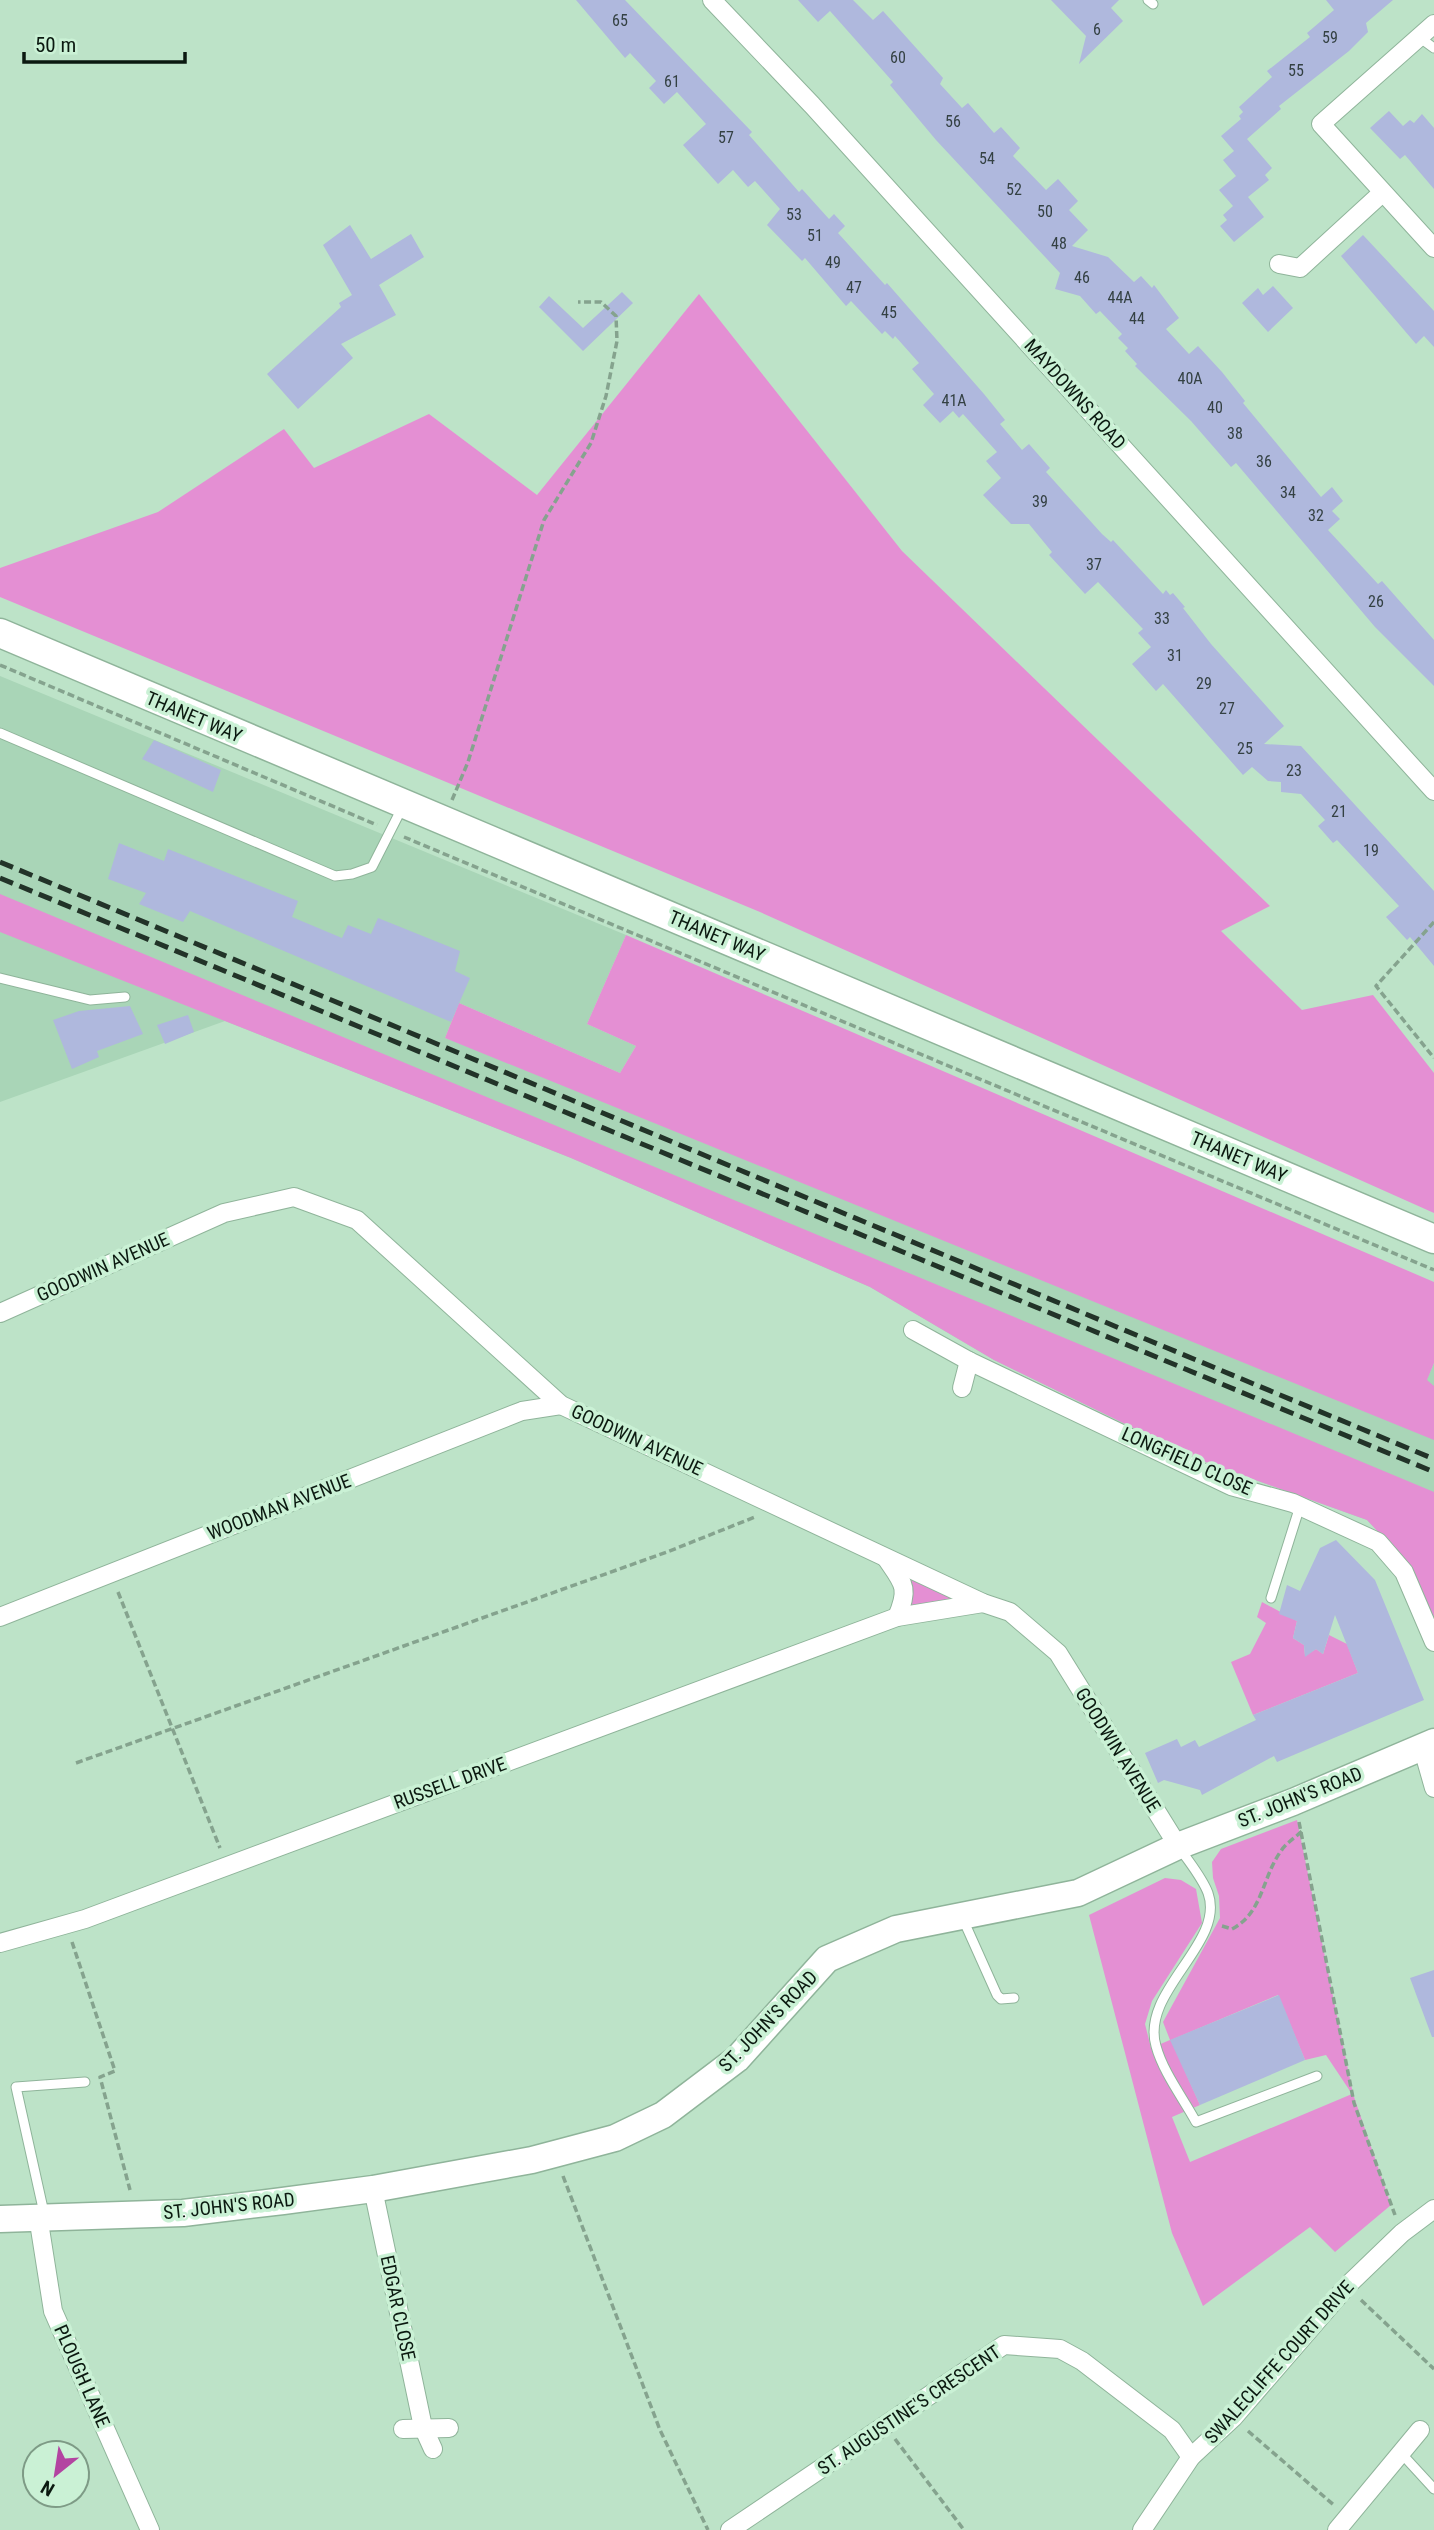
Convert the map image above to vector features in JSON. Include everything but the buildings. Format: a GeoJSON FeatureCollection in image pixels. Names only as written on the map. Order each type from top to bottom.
{"type":"FeatureCollection","features":[{"type":"Feature","properties":{"kind":"main road","name":"THANET WAY"},"geometry":{"type":"LineString","coordinates":[[0,633],[1434,1239]]}},
{"type":"Feature","properties":{"kind":"main road","name":"ST. JOHN'S ROAD"},"geometry":{"type":"LineString","coordinates":[[0,2219],[183,2213],[373,2189],[554,2155],[615,2138],[663,2115],[737,2059],[827,1959],[896,1929],[1078,1893],[1178,1846],[1293,1802],[1428,1744]]}},
{"type":"Feature","properties":{"kind":"street","name":"MAYDOWNS ROAD"},"geometry":{"type":"LineString","coordinates":[[712,0],[812,105],[1434,791]]}},
{"type":"Feature","properties":{"kind":"street"},"geometry":{"type":"LineString","coordinates":[[1434,24],[1321,124],[1434,248]]}},
{"type":"Feature","properties":{"kind":"street"},"geometry":{"type":"LineString","coordinates":[[1279,264],[1300,268],[1382,193]]}},
{"type":"Feature","properties":{"kind":"street","name":"GOODWIN AVENUE"},"geometry":{"type":"LineString","coordinates":[[0,1313],[224,1213],[293,1197],[357,1220],[373,1231],[561,1405],[983,1603],[1010,1612],[1058,1653],[1178,1846]]}},
{"type":"Feature","properties":{"kind":"street","name":"LONGFIELD CLOSE"},"geometry":{"type":"LineString","coordinates":[[913,1330],[970,1361],[1231,1486],[1346,1524],[1378,1542],[1391,1553],[1404,1572],[1434,1642]]}},
{"type":"Feature","properties":{"kind":"street"},"geometry":{"type":"LineString","coordinates":[[962,1388],[970,1361]]}},
{"type":"Feature","properties":{"kind":"street","name":"WOODMAN AVENUE"},"geometry":{"type":"LineString","coordinates":[[0,1616],[522,1411],[561,1405]]}},
{"type":"Feature","properties":{"kind":"street"},"geometry":{"type":"LineString","coordinates":[[886,1558],[905,1585],[905,1600],[897,1617]]}},
{"type":"Feature","properties":{"kind":"street","name":"RUSSELL DRIVE"},"geometry":{"type":"LineString","coordinates":[[0,1943],[65,1924],[227,1866],[897,1617],[983,1603]]}},
{"type":"Feature","properties":{"kind":"street"},"geometry":{"type":"LineString","coordinates":[[1428,1744],[1434,1788]]}},
{"type":"Feature","properties":{"kind":"street","name":"EDGAR CLOSE"},"geometry":{"type":"LineString","coordinates":[[373,2189],[423,2427],[433,2449]]}},
{"type":"Feature","properties":{"kind":"street","name":"SWALECLIFFE COURT DRIVE"},"geometry":{"type":"LineString","coordinates":[[1142,2530],[1191,2457],[1233,2418],[1347,2286],[1402,2233],[1434,2209]]}},
{"type":"Feature","properties":{"kind":"street","name":"PLOUGH LANE"},"geometry":{"type":"LineString","coordinates":[[41,2216],[53,2311],[150,2530]]}},
{"type":"Feature","properties":{"kind":"street","name":"ST. AUGUSTINE'S CRESCENT"},"geometry":{"type":"LineString","coordinates":[[730,2530],[1004,2345],[1034,2345],[1060,2349],[1082,2361],[1172,2430],[1191,2457]]}},
{"type":"Feature","properties":{"kind":"street"},"geometry":{"type":"LineString","coordinates":[[403,2429],[449,2428]]}},
{"type":"Feature","properties":{"kind":"street"},"geometry":{"type":"LineString","coordinates":[[1342,2523],[1420,2430]]}},
{"type":"Feature","properties":{"kind":"lane"},"geometry":{"type":"LineString","coordinates":[[1419,37],[1434,48]]}},
{"type":"Feature","properties":{"kind":"lane"},"geometry":{"type":"LineString","coordinates":[[0,733],[335,876],[372,867],[393,832],[404,804]]}},
{"type":"Feature","properties":{"kind":"lane"},"geometry":{"type":"LineString","coordinates":[[0,978],[90,1000],[125,997]]}},
{"type":"Feature","properties":{"kind":"lane"},"geometry":{"type":"LineString","coordinates":[[1271,1598],[1300,1507]]}},
{"type":"Feature","properties":{"kind":"lane"},"geometry":{"type":"LineString","coordinates":[[1178,1846],[1208,1894],[1210,1918],[1162,2000],[1154,2026],[1156,2046],[1196,2122],[1317,2076]]}},
{"type":"Feature","properties":{"kind":"lane"},"geometry":{"type":"LineString","coordinates":[[962,1916],[997,1995],[1001,1999],[1014,1998]]}},
{"type":"Feature","properties":{"kind":"lane"},"geometry":{"type":"LineString","coordinates":[[41,2216],[16,2087],[85,2082]]}},
{"type":"Feature","properties":{"kind":"lane"},"geometry":{"type":"LineString","coordinates":[[1401,2453],[1434,2489]]}},
{"type":"Feature","properties":{"kind":"path"},"geometry":{"type":"LineString","coordinates":[[443,821],[468,762],[544,520],[591,443],[606,396],[617,341],[616,316],[601,302],[578,302]]}},
{"type":"Feature","properties":{"kind":"path"},"geometry":{"type":"LineString","coordinates":[[0,665],[1434,1270]]}},
{"type":"Feature","properties":{"kind":"path"},"geometry":{"type":"LineString","coordinates":[[1434,922],[1376,986],[1434,1058]]}},
{"type":"Feature","properties":{"kind":"path"},"geometry":{"type":"LineString","coordinates":[[76,1763],[667,1552],[780,1507]]}},
{"type":"Feature","properties":{"kind":"path"},"geometry":{"type":"LineString","coordinates":[[111,1573],[227,1866]]}},
{"type":"Feature","properties":{"kind":"path"},"geometry":{"type":"LineString","coordinates":[[1293,1802],[1302,1831],[1354,2102],[1402,2233]]}},
{"type":"Feature","properties":{"kind":"path"},"geometry":{"type":"LineString","coordinates":[[1210,1918],[1232,1929],[1244,1923],[1257,1907],[1264,1885],[1282,1849],[1302,1831]]}},
{"type":"Feature","properties":{"kind":"path"},"geometry":{"type":"LineString","coordinates":[[65,1924],[115,2071],[100,2077],[134,2213]]}},
{"type":"Feature","properties":{"kind":"path"},"geometry":{"type":"LineString","coordinates":[[554,2155],[660,2430],[708,2530]]}},
{"type":"Feature","properties":{"kind":"path"},"geometry":{"type":"LineString","coordinates":[[1347,2286],[1434,2369]]}},
{"type":"Feature","properties":{"kind":"path"},"geometry":{"type":"LineString","coordinates":[[1233,2418],[1342,2523]]}},
{"type":"Feature","properties":{"kind":"path"},"geometry":{"type":"LineString","coordinates":[[885,2427],[964,2530]]}},
{"type":"Feature","properties":{"kind":"shaded area"},"geometry":{"type":"Polygon","coordinates":[[[699,294],[902,551],[1270,906],[1221,931],[1302,1010],[1373,995],[1434,1073],[1434,1213],[760,912],[0,597],[0,568],[158,512],[284,429],[314,468],[429,414],[537,495],[699,294]]]}},
{"type":"Feature","properties":{"kind":"shaded area"},"geometry":{"type":"Polygon","coordinates":[[[0,676],[626,935],[587,1024],[636,1046],[620,1073],[459,1003],[445,1038],[1427,1379],[1434,1363],[1434,1622],[1401,1556],[1367,1520],[1197,1459],[994,1360],[870,1287],[571,1158],[225,1021],[0,1102],[0,676]]]}},
{"type":"Feature","properties":{"kind":"shaded area"},"geometry":{"type":"Polygon","coordinates":[[[0,894],[1434,1492],[1434,1622],[1401,1556],[1367,1520],[1197,1459],[994,1360],[870,1287],[571,1158],[0,932],[0,894]]]}},
{"type":"Feature","properties":{"kind":"shaded area"},"geometry":{"type":"Polygon","coordinates":[[[626,935],[1434,1282],[1434,1363],[1427,1380],[1434,1386],[1434,1440],[445,1038],[459,1003],[620,1073],[636,1046],[587,1024],[626,935]]]}},
{"type":"Feature","properties":{"kind":"shaded area"},"geometry":{"type":"Polygon","coordinates":[[[886,1558],[983,1603],[897,1617],[905,1600],[886,1558]]]}},
{"type":"Feature","properties":{"kind":"shaded area"},"geometry":{"type":"Polygon","coordinates":[[[1262,1602],[1297,1621],[1293,1638],[1304,1645],[1305,1656],[1316,1649],[1323,1654],[1329,1635],[1347,1644],[1358,1673],[1253,1715],[1231,1662],[1250,1654],[1266,1623],[1257,1617],[1262,1602]]]}},
{"type":"Feature","properties":{"kind":"shaded area"},"geometry":{"type":"Polygon","coordinates":[[[1297,1820],[1353,2094],[1391,2205],[1335,2252],[1310,2227],[1203,2306],[1172,2233],[1089,1915],[1165,1878],[1181,1880],[1196,1889],[1202,1923],[1152,2001],[1145,2024],[1151,2048],[1170,2040],[1163,2022],[1220,1918],[1219,1896],[1213,1878],[1212,1862],[1221,1849],[1297,1820]],[[1278,1995],[1171,2040],[1200,2105],[1172,2117],[1190,2162],[1352,2094],[1326,2055],[1305,2060],[1278,1995]]]}},
{"type":"Feature","properties":{"kind":"railway"},"geometry":{"type":"LineString","coordinates":[[0,862],[1434,1459]]}},
{"type":"Feature","properties":{"kind":"railway"},"geometry":{"type":"LineString","coordinates":[[0,878],[1434,1472]]}}]}
